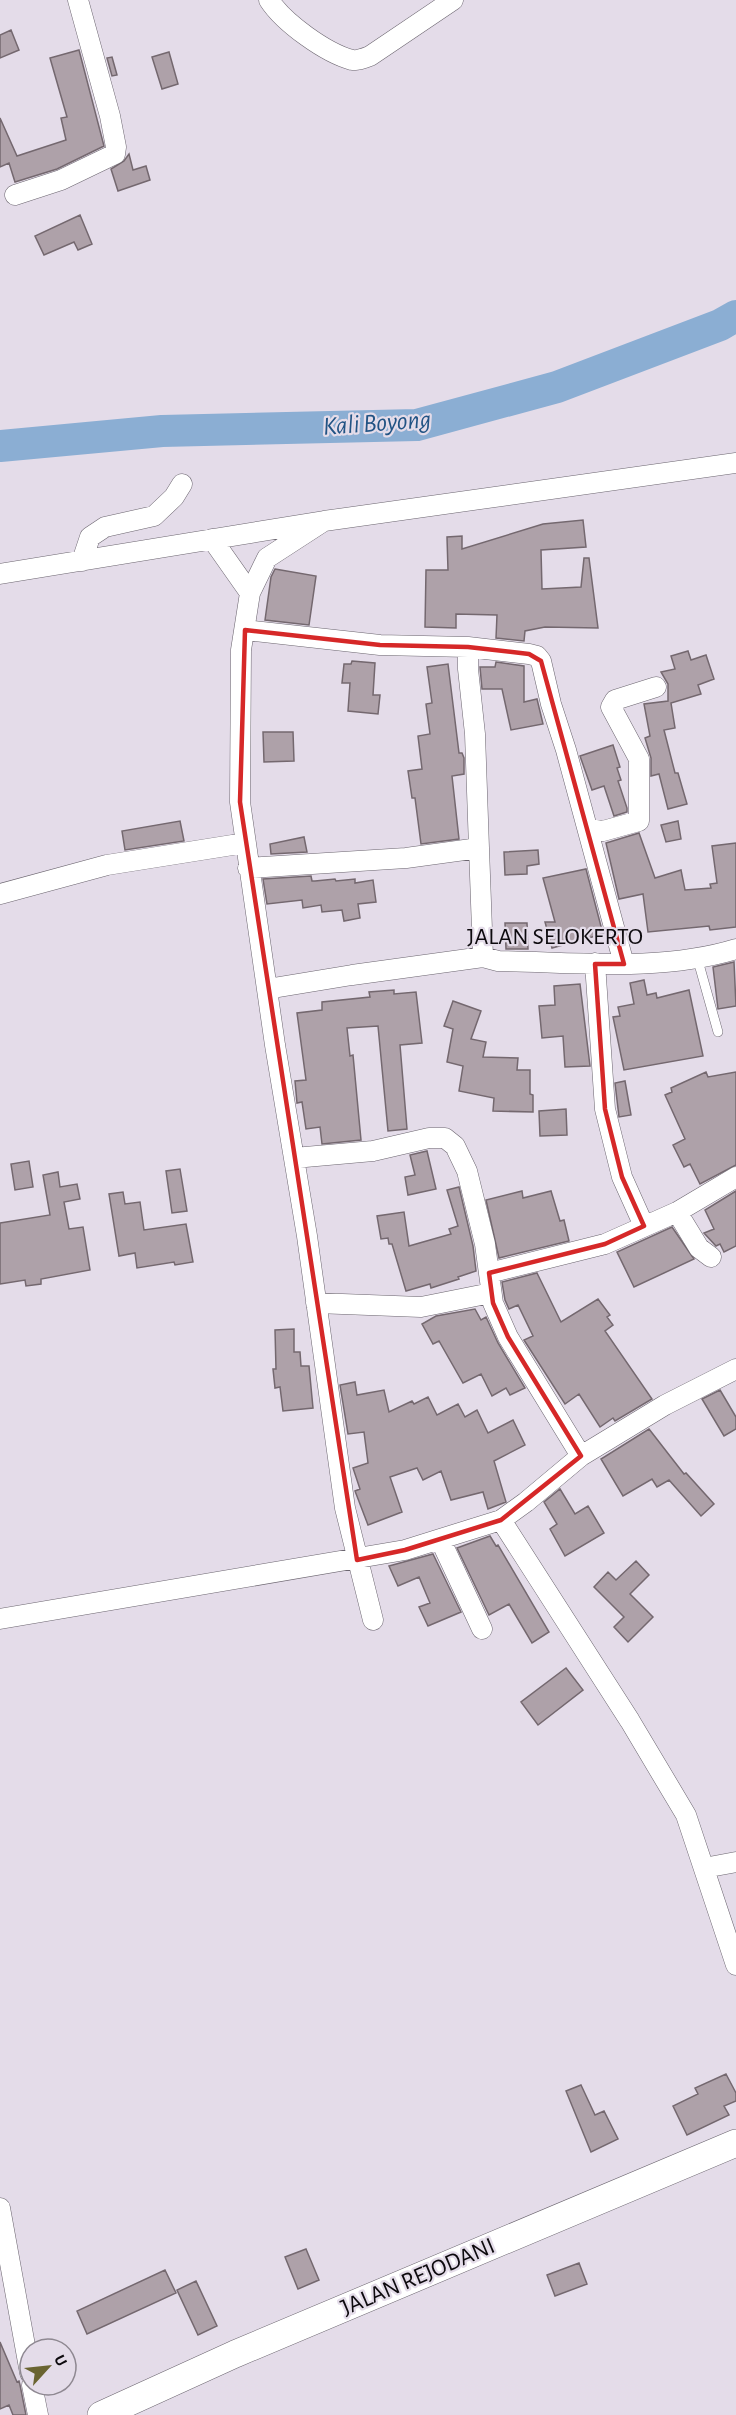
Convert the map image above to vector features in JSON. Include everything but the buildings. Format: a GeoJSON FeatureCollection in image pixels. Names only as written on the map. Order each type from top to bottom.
{"type":"FeatureCollection","features":[{"type":"Feature","properties":{"kind":"main road","name":"JALAN REJODANI"},"geometry":{"type":"LineString","coordinates":[[101,2415],[235,2354],[736,2143]]}},
{"type":"Feature","properties":{"kind":"street"},"geometry":{"type":"LineString","coordinates":[[15,195],[61,180],[115,154],[110,116],[78,0]]}},
{"type":"Feature","properties":{"kind":"street"},"geometry":{"type":"LineString","coordinates":[[269,0],[290,25],[336,54],[355,61],[370,56],[453,0]]}},
{"type":"Feature","properties":{"kind":"street"},"geometry":{"type":"LineString","coordinates":[[0,574],[324,521],[736,463]]}},
{"type":"Feature","properties":{"kind":"street"},"geometry":{"type":"LineString","coordinates":[[82,561],[90,537],[105,527],[154,516],[174,497],[182,484]]}},
{"type":"Feature","properties":{"kind":"street"},"geometry":{"type":"LineString","coordinates":[[324,521],[267,558],[250,593],[242,650],[240,802],[345,1508],[373,1620]]}},
{"type":"Feature","properties":{"kind":"street"},"geometry":{"type":"LineString","coordinates":[[212,539],[250,593]]}},
{"type":"Feature","properties":{"kind":"street"},"geometry":{"type":"LineString","coordinates":[[245,630],[380,645],[468,647],[537,656],[541,660],[550,704],[566,750],[624,964]]}},
{"type":"Feature","properties":{"kind":"street"},"geometry":{"type":"LineString","coordinates":[[468,647],[475,734],[483,957]]}},
{"type":"Feature","properties":{"kind":"street"},"geometry":{"type":"LineString","coordinates":[[588,829],[603,831],[639,821],[639,762],[611,707],[615,700],[656,687]]}},
{"type":"Feature","properties":{"kind":"street"},"geometry":{"type":"LineString","coordinates":[[0,894],[107,865],[245,843]]}},
{"type":"Feature","properties":{"kind":"street"},"geometry":{"type":"LineString","coordinates":[[248,868],[406,858],[479,848]]}},
{"type":"Feature","properties":{"kind":"street","name":"JALAN SELOKERTO"},"geometry":{"type":"LineString","coordinates":[[267,989],[483,957],[498,961],[648,964],[721,954],[736,949]]}},
{"type":"Feature","properties":{"kind":"street"},"geometry":{"type":"LineString","coordinates":[[594,963],[604,1109],[622,1177],[644,1226]]}},
{"type":"Feature","properties":{"kind":"street"},"geometry":{"type":"LineString","coordinates":[[294,1158],[373,1151],[429,1138],[445,1138],[455,1146],[467,1171],[485,1244],[490,1283],[508,1337],[581,1456]]}},
{"type":"Feature","properties":{"kind":"street"},"geometry":{"type":"LineString","coordinates":[[316,1304],[421,1307],[605,1244],[677,1212],[736,1176]]}},
{"type":"Feature","properties":{"kind":"street"},"geometry":{"type":"LineString","coordinates":[[677,1212],[699,1248],[711,1257]]}},
{"type":"Feature","properties":{"kind":"street"},"geometry":{"type":"LineString","coordinates":[[0,1619],[357,1560],[405,1550],[501,1520],[581,1456],[665,1405],[736,1369]]}},
{"type":"Feature","properties":{"kind":"street"},"geometry":{"type":"LineString","coordinates":[[501,1520],[630,1721],[686,1815],[736,1965]]}},
{"type":"Feature","properties":{"kind":"street"},"geometry":{"type":"LineString","coordinates":[[440,1539],[482,1629]]}},
{"type":"Feature","properties":{"kind":"street"},"geometry":{"type":"LineString","coordinates":[[704,1868],[736,1862]]}},
{"type":"Feature","properties":{"kind":"street"},"geometry":{"type":"LineString","coordinates":[[0,2208],[7,2286],[20,2337]]}},
{"type":"Feature","properties":{"kind":"street"},"geometry":{"type":"LineString","coordinates":[[34,2397],[38,2415]]}},
{"type":"Feature","properties":{"kind":"lane"},"geometry":{"type":"LineString","coordinates":[[697,957],[718,1032]]}},
{"type":"Feature","properties":{"kind":"highlighted area"},"geometry":{"type":"Polygon","coordinates":[[[245,630],[380,645],[468,647],[529,654],[541,661],[624,964],[595,964],[605,1109],[622,1177],[644,1226],[605,1244],[489,1273],[493,1303],[508,1337],[581,1456],[501,1520],[405,1550],[357,1560],[240,802],[245,630]]]}},
{"type":"Feature","properties":{"kind":"waterway","name":"Kali Boyong"},"geometry":{"type":"LineString","coordinates":[[0,446],[162,431],[417,425],[557,387],[720,325],[736,316]]}}]}
